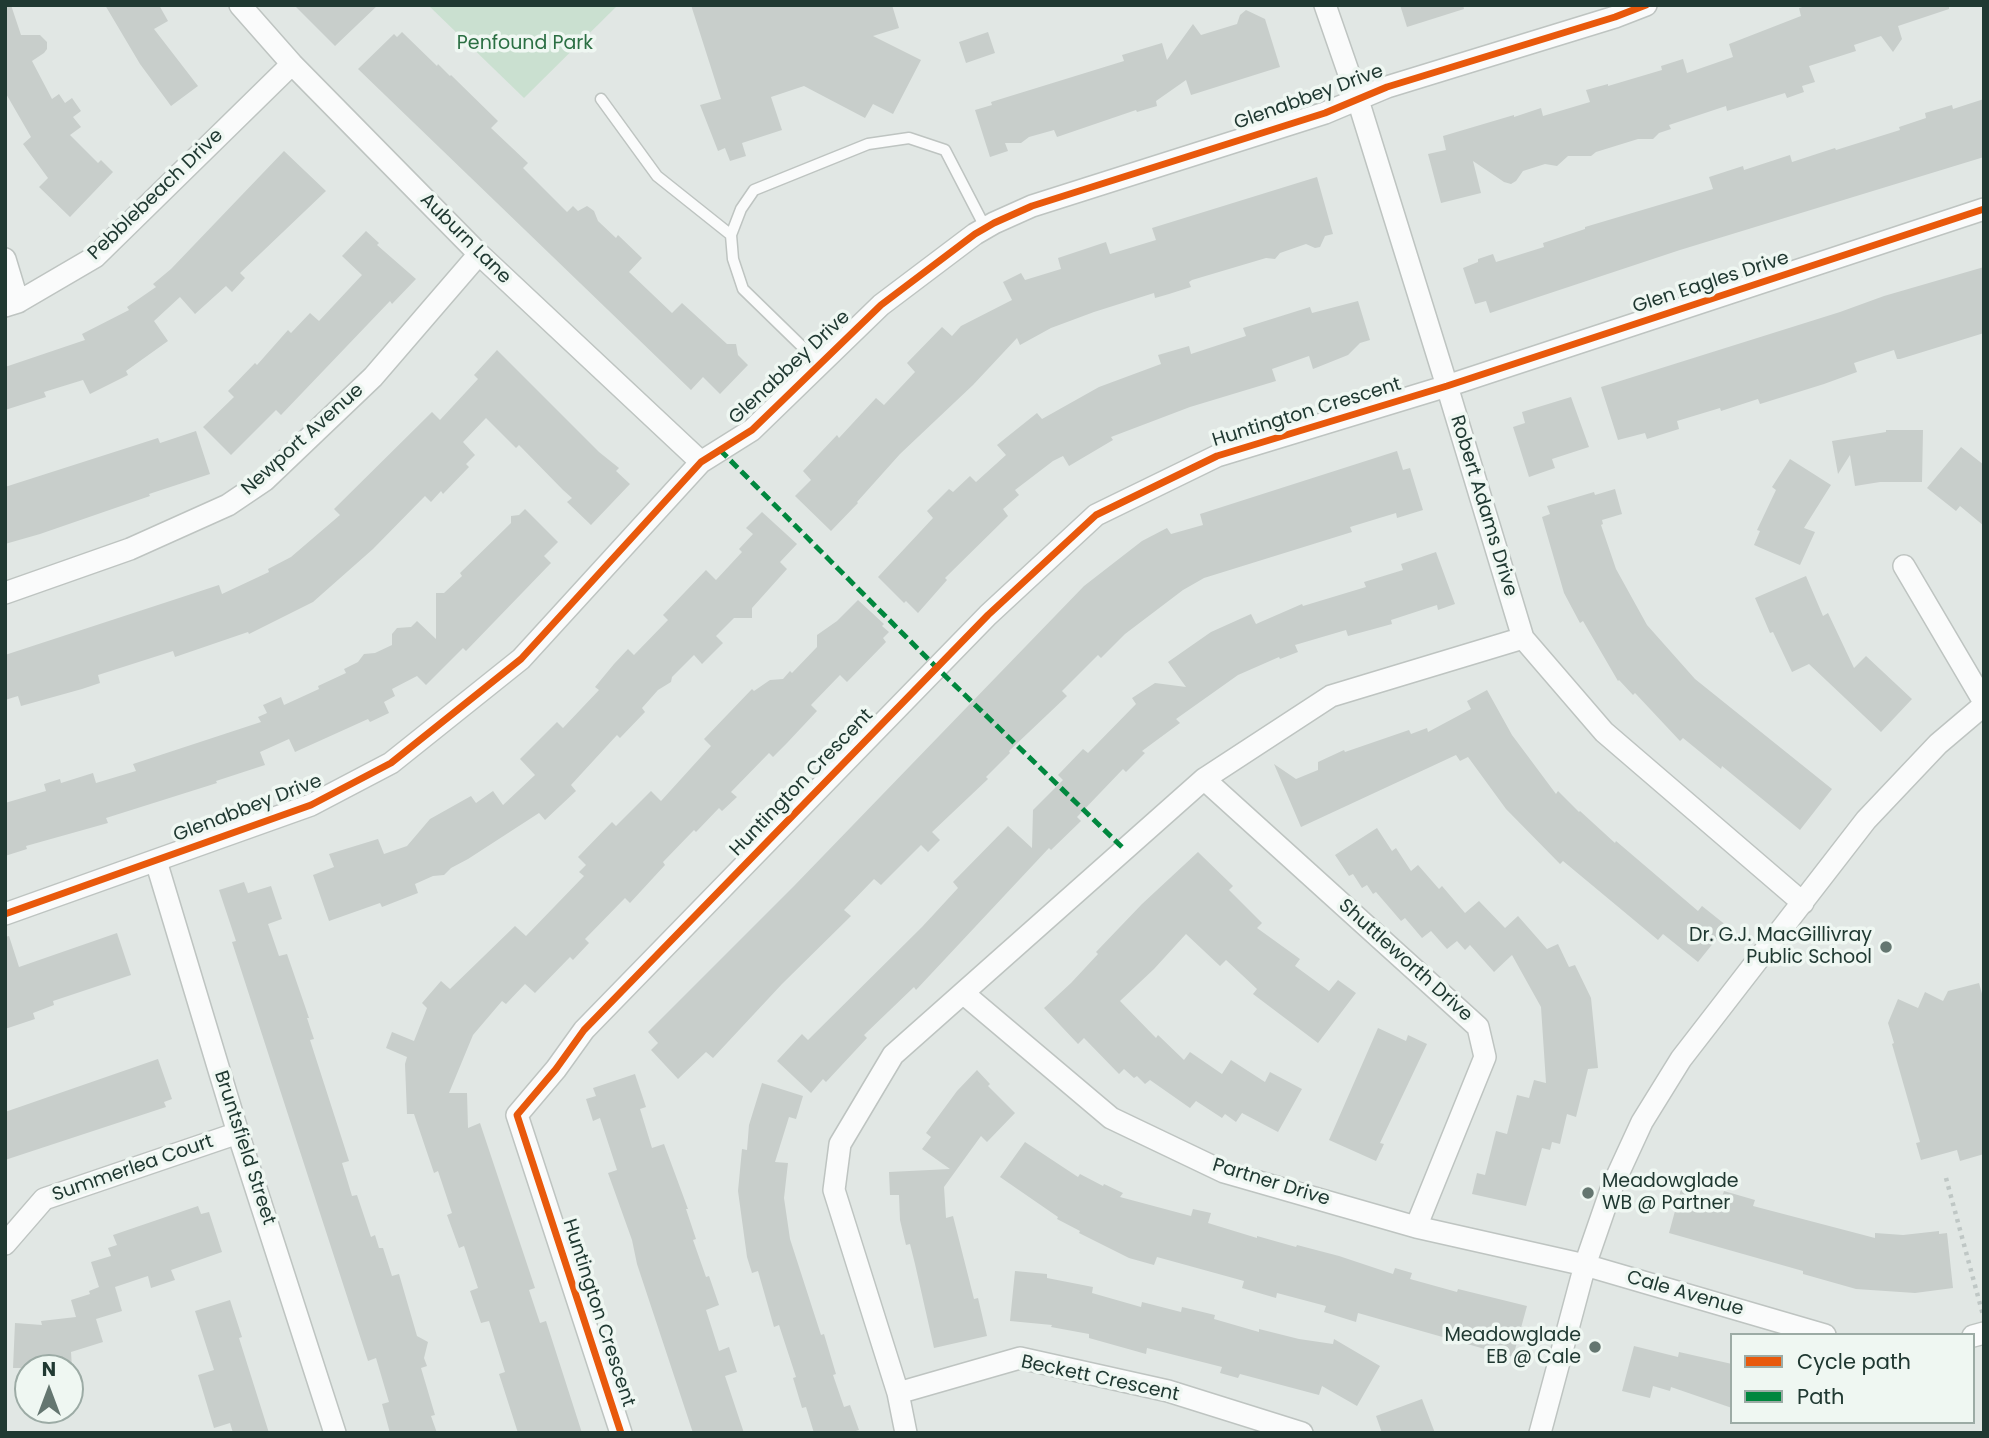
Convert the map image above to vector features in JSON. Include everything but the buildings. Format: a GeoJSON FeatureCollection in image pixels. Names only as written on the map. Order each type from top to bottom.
{"type":"FeatureCollection","features":[{"type":"Feature","properties":{"kind":"street","name":"Auburn Lane"},"geometry":{"type":"LineString","coordinates":[[240,5],[292,64],[479,254],[701,462]]}},
{"type":"Feature","properties":{"kind":"street","name":"Robert Adams Drive"},"geometry":{"type":"LineString","coordinates":[[1325,5],[1358,100],[1523,638],[1604,732],[1803,903]]}},
{"type":"Feature","properties":{"kind":"street","name":"Glenabbey Drive"},"geometry":{"type":"LineString","coordinates":[[5,914],[311,804],[391,763],[521,659],[701,462],[752,430],[881,304],[975,234],[1032,206],[1282,127],[1387,87],[1646,5]]}},
{"type":"Feature","properties":{"kind":"street","name":"Pebblebeach Drive"},"geometry":{"type":"LineString","coordinates":[[12,304],[95,257],[292,64]]}},
{"type":"Feature","properties":{"kind":"street","name":"Glen Eagles Drive"},"geometry":{"type":"LineString","coordinates":[[1447,386],[1984,209]]}},
{"type":"Feature","properties":{"kind":"street","name":"Newport Avenue"},"geometry":{"type":"LineString","coordinates":[[5,593],[130,549],[228,505],[265,480],[373,377],[479,254]]}},
{"type":"Feature","properties":{"kind":"street"},"geometry":{"type":"LineString","coordinates":[[5,259],[12,304]]}},
{"type":"Feature","properties":{"kind":"street","name":"Huntington Crescent"},"geometry":{"type":"LineString","coordinates":[[621,1433],[517,1115],[556,1069],[584,1030],[988,615],[1097,515],[1217,456],[1447,386]]}},
{"type":"Feature","properties":{"kind":"street"},"geometry":{"type":"LineString","coordinates":[[1540,1433],[1585,1265],[1612,1187],[1642,1122],[1681,1059],[1866,820],[1938,744],[1984,703],[1904,566]]}},
{"type":"Feature","properties":{"kind":"street"},"geometry":{"type":"LineString","coordinates":[[906,1433],[898,1393],[834,1190],[839,1144],[893,1055],[1204,779],[1331,696],[1523,638]]}},
{"type":"Feature","properties":{"kind":"street","name":"Shuttleworth Drive"},"geometry":{"type":"LineString","coordinates":[[1204,779],[1479,1027],[1485,1057],[1416,1227]]}},
{"type":"Feature","properties":{"kind":"street","name":"Bruntsfield Street"},"geometry":{"type":"LineString","coordinates":[[156,861],[238,1133],[335,1433]]}},
{"type":"Feature","properties":{"kind":"street","name":"Partner Drive"},"geometry":{"type":"LineString","coordinates":[[963,993],[1111,1118],[1224,1172],[1416,1227],[1585,1265]]}},
{"type":"Feature","properties":{"kind":"street","name":"Summerlea Court"},"geometry":{"type":"LineString","coordinates":[[5,1244],[44,1199],[238,1133]]}},
{"type":"Feature","properties":{"kind":"street","name":"Cale Avenue"},"geometry":{"type":"LineString","coordinates":[[1585,1265],[1818,1333]]}},
{"type":"Feature","properties":{"kind":"street","name":"Beckett Crescent"},"geometry":{"type":"LineString","coordinates":[[898,1393],[1020,1359],[1168,1391],[1302,1433]]}},
{"type":"Feature","properties":{"kind":"lane"},"geometry":{"type":"LineString","coordinates":[[601,99],[657,176],[732,236]]}},
{"type":"Feature","properties":{"kind":"lane"},"geometry":{"type":"LineString","coordinates":[[820,364],[743,289],[733,259],[732,236],[741,209],[754,190],[868,144],[909,138],[945,150],[986,229]]}},
{"type":"Feature","properties":{"kind":"path"},"geometry":{"type":"LineString","coordinates":[[1946,1178],[1984,1320]]}},
{"type":"Feature","properties":{"kind":"green space","name":"Penfound Park"},"geometry":{"type":"Polygon","coordinates":[[[428,5],[618,5],[524,98],[428,5]]]}},
{"type":"Feature","properties":{"kind":"marked path"},"geometry":{"type":"LineString","coordinates":[[720,450],[937,668],[1125,850]]}},
{"type":"Feature","properties":{"kind":"cycle path"},"geometry":{"type":"LineString","coordinates":[[5,914],[311,805],[391,763],[521,659],[701,462],[752,430],[881,305],[975,234],[994,223],[1032,206],[1325,113],[1387,87],[1646,5]]}},
{"type":"Feature","properties":{"kind":"cycle path"},"geometry":{"type":"LineString","coordinates":[[621,1433],[517,1115],[556,1069],[584,1030],[988,615],[1096,515],[1217,456],[1447,386],[1984,209]]}},
{"type":"Feature","properties":{"kind":"place","name":"Dr. G.J. MacGillivray Public School"},"geometry":{"type":"Point","coordinates":[1886,947]}},
{"type":"Feature","properties":{"kind":"place","name":"Meadowglade WB @ Partner"},"geometry":{"type":"Point","coordinates":[1588,1193]}},
{"type":"Feature","properties":{"kind":"place","name":"Meadowglade EB @ Cale"},"geometry":{"type":"Point","coordinates":[1595,1347]}}]}
